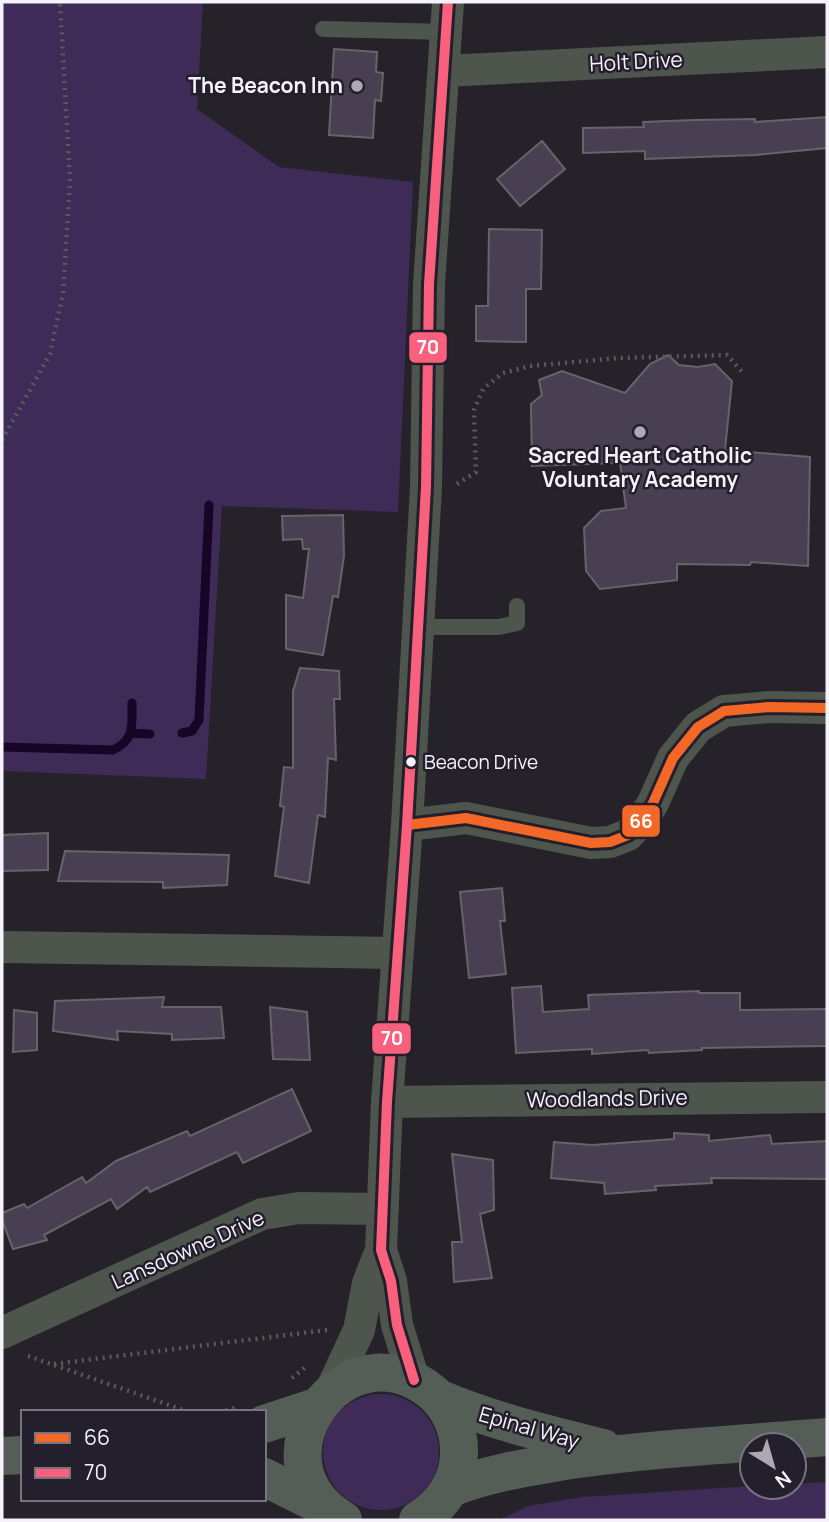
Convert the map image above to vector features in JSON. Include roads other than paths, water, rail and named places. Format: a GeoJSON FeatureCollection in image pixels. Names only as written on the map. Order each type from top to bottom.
{"type":"FeatureCollection","features":[{"type":"Feature","properties":{"kind":"main road","name":"Epinal Way"},"geometry":{"type":"LineString","coordinates":[[320,1386],[372,1374],[393,1374],[468,1411],[621,1453]]}},
{"type":"Feature","properties":{"kind":"main road"},"geometry":{"type":"LineString","coordinates":[[263,1410],[320,1386]]}},
{"type":"Feature","properties":{"kind":"main road"},"geometry":{"type":"LineString","coordinates":[[320,1386],[306,1426],[302,1448],[304,1470],[312,1490],[334,1516]]}},
{"type":"Feature","properties":{"kind":"main road"},"geometry":{"type":"LineString","coordinates":[[418,1520],[443,1501],[457,1470],[458,1441],[450,1413],[426,1389]]}},
{"type":"Feature","properties":{"kind":"main road","name":"Epinal Way"},"geometry":{"type":"LineString","coordinates":[[450,1488],[474,1479],[524,1467],[621,1453],[827,1437]]}},
{"type":"Feature","properties":{"kind":"main road"},"geometry":{"type":"LineString","coordinates":[[2,1456],[21,1455]]}},
{"type":"Feature","properties":{"kind":"main road"},"geometry":{"type":"LineString","coordinates":[[266,1478],[334,1516]]}},
{"type":"Feature","properties":{"kind":"street"},"geometry":{"type":"LineString","coordinates":[[426,1389],[397,1325],[391,1281],[382,1251],[387,1102],[407,825],[426,487],[429,284],[447,17]]}},
{"type":"Feature","properties":{"kind":"street","name":"Holt Drive"},"geometry":{"type":"LineString","coordinates":[[444,71],[827,52]]}},
{"type":"Feature","properties":{"kind":"street"},"geometry":{"type":"LineString","coordinates":[[407,825],[466,818],[591,843],[610,842],[628,835],[642,820],[653,803],[673,758],[698,727],[724,711],[769,707],[827,708]]}},
{"type":"Feature","properties":{"kind":"street"},"geometry":{"type":"LineString","coordinates":[[2,947],[397,953]]}},
{"type":"Feature","properties":{"kind":"street","name":"Woodlands Drive"},"geometry":{"type":"LineString","coordinates":[[387,1102],[827,1097]]}},
{"type":"Feature","properties":{"kind":"street","name":"Lansdowne Drive"},"geometry":{"type":"LineString","coordinates":[[8,1343],[262,1214],[299,1208],[383,1209]]}},
{"type":"Feature","properties":{"kind":"street"},"geometry":{"type":"LineString","coordinates":[[320,1386],[382,1251]]}},
{"type":"Feature","properties":{"kind":"lane"},"geometry":{"type":"LineString","coordinates":[[323,29],[447,17]]}},
{"type":"Feature","properties":{"kind":"lane"},"geometry":{"type":"LineString","coordinates":[[418,627],[499,627],[517,623],[517,607]]}},
{"type":"Feature","properties":{"kind":"waterway"},"geometry":{"type":"LineString","coordinates":[[182,733],[192,731],[199,720],[209,505]]}},
{"type":"Feature","properties":{"kind":"waterway"},"geometry":{"type":"LineString","coordinates":[[2,747],[113,750],[129,737],[132,703]]}},
{"type":"Feature","properties":{"kind":"waterway"},"geometry":{"type":"LineString","coordinates":[[130,733],[150,734]]}},
{"type":"Feature","properties":{"kind":"place","name":"The Beacon Inn"},"geometry":{"type":"Point","coordinates":[357,86]}},
{"type":"Feature","properties":{"kind":"place","name":"Sacred Heart Catholic Voluntary Academy"},"geometry":{"type":"Point","coordinates":[640,432]}},
{"type":"Feature","properties":{"kind":"place","name":"Beacon Drive"},"geometry":{"type":"Point","coordinates":[411,762]}}]}
